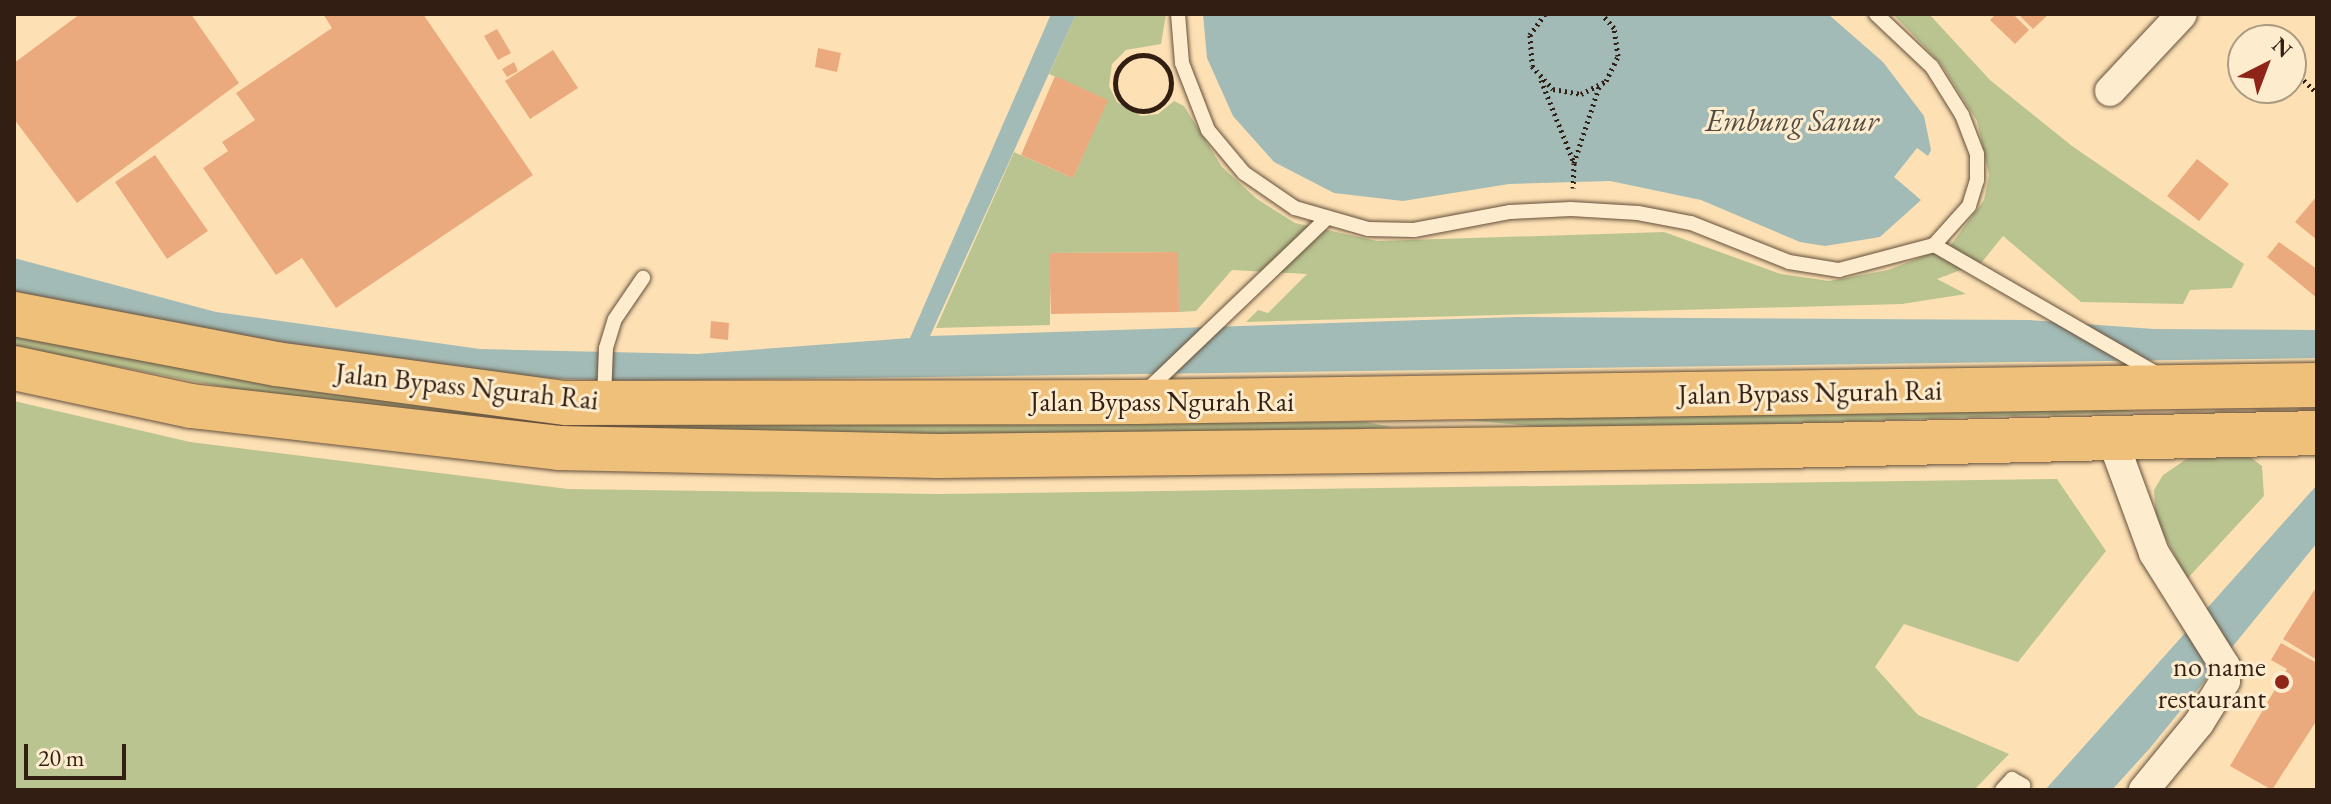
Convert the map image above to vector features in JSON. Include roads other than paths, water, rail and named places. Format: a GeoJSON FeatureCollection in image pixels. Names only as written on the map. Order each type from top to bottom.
{"type":"FeatureCollection","features":[{"type":"Feature","properties":{"kind":"highway","name":"Jalan Bypass Ngurah Rai"},"geometry":{"type":"LineString","coordinates":[[14,314],[276,364],[566,403],[604,393],[1135,402],[2168,380],[2236,385],[2317,385]]}},
{"type":"Feature","properties":{"kind":"highway","name":"Jalan Bypass Ngurah Rai"},"geometry":{"type":"LineString","coordinates":[[14,368],[191,406],[559,448],[938,456],[1445,451],[2317,433]]}},
{"type":"Feature","properties":{"kind":"highway"},"geometry":{"type":"LineString","coordinates":[[1441,397],[1445,451]]}},
{"type":"Feature","properties":{"kind":"street"},"geometry":{"type":"LineString","coordinates":[[2110,91],[2182,14]]}},
{"type":"Feature","properties":{"kind":"street"},"geometry":{"type":"LineString","coordinates":[[2111,436],[2137,517],[2178,592],[2225,666],[2225,681],[2206,713],[2144,790]]}},
{"type":"Feature","properties":{"kind":"lane"},"geometry":{"type":"LineString","coordinates":[[1178,14],[1182,63],[1208,130],[1244,173],[1295,208],[1368,229],[1414,230],[1510,212],[1571,209],[1638,213],[1691,223],[1789,262],[1839,270],[1934,245],[1969,206],[1977,154],[1962,115],[1932,67],[1876,14]]}},
{"type":"Feature","properties":{"kind":"lane"},"geometry":{"type":"LineString","coordinates":[[1135,402],[1326,219]]}},
{"type":"Feature","properties":{"kind":"lane"},"geometry":{"type":"LineString","coordinates":[[1934,245],[2168,380]]}},
{"type":"Feature","properties":{"kind":"lane"},"geometry":{"type":"LineString","coordinates":[[604,393],[606,348],[615,319],[643,278]]}},
{"type":"Feature","properties":{"kind":"lane"},"geometry":{"type":"LineString","coordinates":[[2002,790],[2012,779],[2023,785]]}},
{"type":"Feature","properties":{"kind":"water"},"geometry":{"type":"Polygon","coordinates":[[[1051,14],[1076,14],[930,336],[1516,317],[2029,320],[2154,329],[2317,330],[2317,358],[634,381],[495,377],[163,331],[14,291],[14,258],[216,312],[480,349],[697,354],[910,338],[1051,14]]]}},
{"type":"Feature","properties":{"kind":"water","name":"Embung Sanur"},"geometry":{"type":"Polygon","coordinates":[[[1203,14],[1828,14],[1883,62],[1924,116],[1931,150],[1928,156],[1917,148],[1894,177],[1921,200],[1880,237],[1825,246],[1800,242],[1701,200],[1610,181],[1509,184],[1403,201],[1334,193],[1274,162],[1233,116],[1207,58],[1203,14]]]}},
{"type":"Feature","properties":{"kind":"water"},"geometry":{"type":"Polygon","coordinates":[[[2317,485],[2317,543],[2150,748],[2112,790],[2045,790],[2317,485]]]}},
{"type":"Feature","properties":{"kind":"place","name":"no name restaurant"},"geometry":{"type":"Point","coordinates":[2282,682]}}]}
